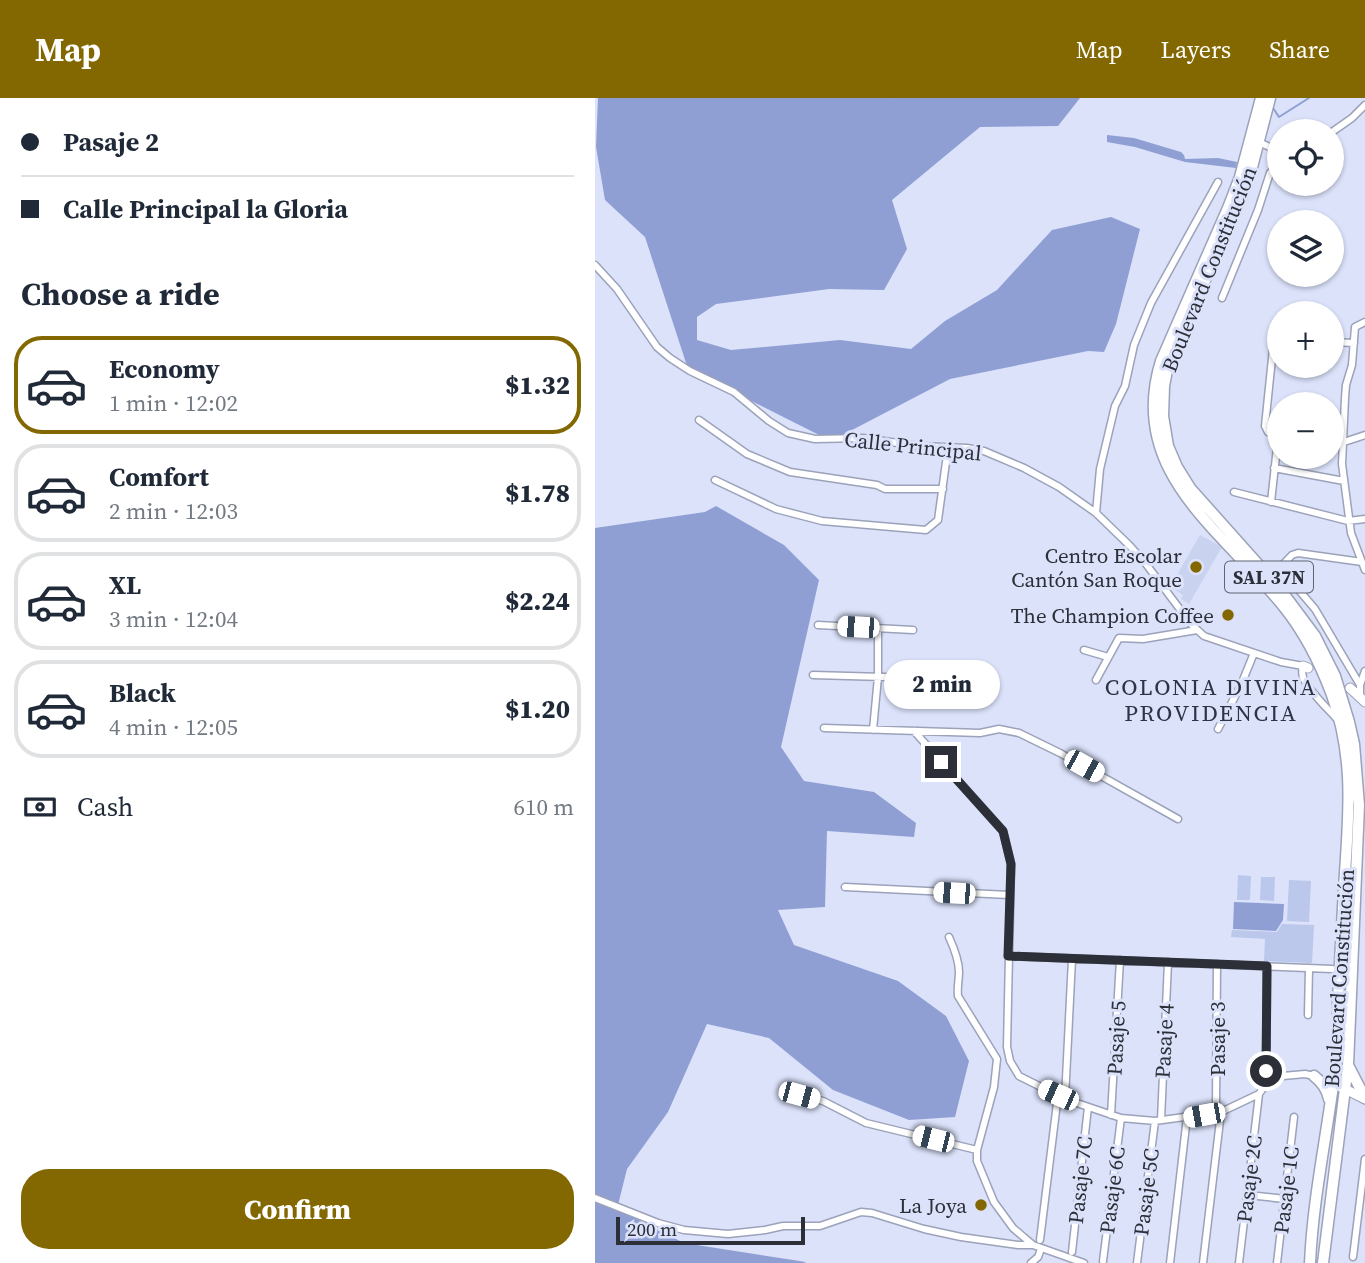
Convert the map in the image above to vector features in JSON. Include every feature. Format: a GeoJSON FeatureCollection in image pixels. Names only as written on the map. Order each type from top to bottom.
{"type":"FeatureCollection","features":[{"type":"Feature","properties":{"kind":"highway","name":"Boulevard Constitución"},"geometry":{"type":"LineString","coordinates":[[1261,98],[1240,177],[1161,361],[1155,389],[1155,424],[1162,453],[1178,487],[1285,608],[1304,635],[1327,682],[1340,722],[1350,800],[1336,1059],[1317,1190],[1310,1263]]}},
{"type":"Feature","properties":{"kind":"highway","name":"Boulevard Constitución"},"geometry":{"type":"LineString","coordinates":[[1270,98],[1250,175],[1234,217],[1168,365],[1163,416],[1168,446],[1183,478],[1303,618],[1327,657],[1339,688],[1354,744],[1360,805],[1348,1065],[1323,1263]]}},
{"type":"Feature","properties":{"kind":"highway"},"geometry":{"type":"LineString","coordinates":[[1329,1105],[1325,1088],[1314,1076],[1330,1070],[1336,1059]]}},
{"type":"Feature","properties":{"kind":"highway"},"geometry":{"type":"LineString","coordinates":[[1343,1107],[1355,1098],[1364,1098],[1348,1065]]}},
{"type":"Feature","properties":{"kind":"street"},"geometry":{"type":"LineString","coordinates":[[1344,124],[1365,105]]}},
{"type":"Feature","properties":{"kind":"street"},"geometry":{"type":"LineString","coordinates":[[1258,142],[1267,145]]}},
{"type":"Feature","properties":{"kind":"street"},"geometry":{"type":"LineString","coordinates":[[1097,513],[1100,469],[1115,405],[1125,386],[1134,345],[1151,303],[1218,182]]}},
{"type":"Feature","properties":{"kind":"street"},"geometry":{"type":"LineString","coordinates":[[1223,298],[1267,182]]}},
{"type":"Feature","properties":{"kind":"street","name":"Calle Principal"},"geometry":{"type":"LineString","coordinates":[[595,265],[617,289],[657,347],[690,371],[734,392],[787,433],[815,439],[863,438],[984,451],[1059,487],[1097,513],[1122,538],[1204,636],[1305,667],[1302,676],[1305,681],[1340,722]]}},
{"type":"Feature","properties":{"kind":"street"},"geometry":{"type":"LineString","coordinates":[[1365,322],[1355,327],[1352,365],[1346,385],[1344,442],[1365,435]]}},
{"type":"Feature","properties":{"kind":"street"},"geometry":{"type":"LineString","coordinates":[[1344,343],[1354,343]]}},
{"type":"Feature","properties":{"kind":"street"},"geometry":{"type":"LineString","coordinates":[[1267,407],[1267,430]]}},
{"type":"Feature","properties":{"kind":"street"},"geometry":{"type":"LineString","coordinates":[[699,420],[747,454],[790,472],[877,485],[885,489],[943,489]]}},
{"type":"Feature","properties":{"kind":"street"},"geometry":{"type":"LineString","coordinates":[[715,480],[776,509],[822,521],[926,530],[938,520],[948,447]]}},
{"type":"Feature","properties":{"kind":"street"},"geometry":{"type":"LineString","coordinates":[[1271,502],[1274,469]]}},
{"type":"Feature","properties":{"kind":"street"},"geometry":{"type":"LineString","coordinates":[[1279,469],[1344,481]]}},
{"type":"Feature","properties":{"kind":"street"},"geometry":{"type":"LineString","coordinates":[[1343,469],[1353,543],[1365,570]]}},
{"type":"Feature","properties":{"kind":"street"},"geometry":{"type":"LineString","coordinates":[[1234,492],[1349,521],[1365,519]]}},
{"type":"Feature","properties":{"kind":"street"},"geometry":{"type":"LineString","coordinates":[[1270,578],[1292,555],[1298,553],[1362,562]]}},
{"type":"Feature","properties":{"kind":"street"},"geometry":{"type":"LineString","coordinates":[[1280,568],[1315,609],[1362,699]]}},
{"type":"Feature","properties":{"kind":"street"},"geometry":{"type":"LineString","coordinates":[[818,625],[913,630]]}},
{"type":"Feature","properties":{"kind":"street"},"geometry":{"type":"LineString","coordinates":[[873,730],[878,677],[878,628]]}},
{"type":"Feature","properties":{"kind":"street"},"geometry":{"type":"LineString","coordinates":[[1096,680],[1119,638],[1143,639],[1197,630]]}},
{"type":"Feature","properties":{"kind":"street"},"geometry":{"type":"LineString","coordinates":[[1084,650],[1108,657]]}},
{"type":"Feature","properties":{"kind":"street"},"geometry":{"type":"LineString","coordinates":[[1218,729],[1254,653]]}},
{"type":"Feature","properties":{"kind":"street"},"geometry":{"type":"LineString","coordinates":[[1355,687],[1365,671]]}},
{"type":"Feature","properties":{"kind":"street"},"geometry":{"type":"LineString","coordinates":[[813,675],[989,680]]}},
{"type":"Feature","properties":{"kind":"street"},"geometry":{"type":"LineString","coordinates":[[824,728],[980,733],[999,729],[1019,733],[1060,752],[1178,819]]}},
{"type":"Feature","properties":{"kind":"street"},"geometry":{"type":"LineString","coordinates":[[914,731],[1003,831],[1011,864],[1007,1048],[1010,1061],[1019,1076],[1065,1099],[1121,1118],[1158,1120],[1221,1112],[1259,1094],[1266,1084],[1283,1076],[1305,1074],[1333,1083],[1364,1098]]}},
{"type":"Feature","properties":{"kind":"street"},"geometry":{"type":"LineString","coordinates":[[845,887],[1009,895]]}},
{"type":"Feature","properties":{"kind":"street"},"geometry":{"type":"LineString","coordinates":[[949,937],[959,970],[958,996],[997,1059],[994,1087],[977,1150],[977,1161],[993,1202],[1013,1228],[1034,1245],[1084,1263]]}},
{"type":"Feature","properties":{"kind":"street"},"geometry":{"type":"LineString","coordinates":[[1008,956],[1332,969]]}},
{"type":"Feature","properties":{"kind":"street"},"geometry":{"type":"LineString","coordinates":[[1065,1099],[1072,958]]}},
{"type":"Feature","properties":{"kind":"street","name":"Pasaje 5"},"geometry":{"type":"LineString","coordinates":[[1111,1115],[1120,960]]}},
{"type":"Feature","properties":{"kind":"street","name":"Pasaje 4"},"geometry":{"type":"LineString","coordinates":[[1158,1120],[1168,962]]}},
{"type":"Feature","properties":{"kind":"street","name":"Pasaje 3"},"geometry":{"type":"LineString","coordinates":[[1203,1263],[1221,1112],[1216,1104],[1217,964]]}},
{"type":"Feature","properties":{"kind":"street"},"geometry":{"type":"LineString","coordinates":[[1266,1084],[1267,966]]}},
{"type":"Feature","properties":{"kind":"street"},"geometry":{"type":"LineString","coordinates":[[1308,1015],[1310,968]]}},
{"type":"Feature","properties":{"kind":"street"},"geometry":{"type":"LineString","coordinates":[[997,1059],[1010,1061]]}},
{"type":"Feature","properties":{"kind":"street","name":"Pasaje 2C"},"geometry":{"type":"LineString","coordinates":[[1239,1263],[1259,1094]]}},
{"type":"Feature","properties":{"kind":"street"},"geometry":{"type":"LineString","coordinates":[[799,1095],[823,1101],[866,1123],[977,1150]]}},
{"type":"Feature","properties":{"kind":"street"},"geometry":{"type":"LineString","coordinates":[[1040,1240],[1058,1095]]}},
{"type":"Feature","properties":{"kind":"street","name":"Pasaje 7C"},"geometry":{"type":"LineString","coordinates":[[1072,1252],[1088,1107]]}},
{"type":"Feature","properties":{"kind":"street","name":"Pasaje 1C"},"geometry":{"type":"LineString","coordinates":[[1277,1263],[1294,1117]]}},
{"type":"Feature","properties":{"kind":"street","name":"Pasaje 6C"},"geometry":{"type":"LineString","coordinates":[[1103,1261],[1121,1118]]}},
{"type":"Feature","properties":{"kind":"street"},"geometry":{"type":"LineString","coordinates":[[1170,1263],[1187,1118]]}},
{"type":"Feature","properties":{"kind":"street","name":"Pasaje 5C"},"geometry":{"type":"LineString","coordinates":[[1137,1263],[1158,1120]]}},
{"type":"Feature","properties":{"kind":"street"},"geometry":{"type":"LineString","coordinates":[[1353,1257],[1365,1159]]}},
{"type":"Feature","properties":{"kind":"street"},"geometry":{"type":"LineString","coordinates":[[1248,1195],[1285,1199]]}},
{"type":"Feature","properties":{"kind":"street"},"geometry":{"type":"LineString","coordinates":[[595,1198],[658,1223],[684,1230],[728,1234],[782,1226],[820,1226],[861,1212],[961,1237],[1034,1245]]}},
{"type":"Feature","properties":{"kind":"street"},"geometry":{"type":"LineString","coordinates":[[1034,1262],[1041,1249]]}},
{"type":"Feature","properties":{"kind":"shaded area"},"geometry":{"type":"Polygon","coordinates":[[[598,98],[1080,98],[1058,126],[980,127],[892,200],[907,249],[884,290],[829,289],[716,304],[697,317],[697,340],[731,350],[840,340],[911,349],[945,321],[997,290],[1052,230],[1111,217],[1140,229],[1116,324],[1104,352],[1088,351],[950,379],[831,441],[688,369],[645,237],[605,200],[596,147],[598,98]]]}},
{"type":"Feature","properties":{"kind":"shaded area"},"geometry":{"type":"Polygon","coordinates":[[[1107,135],[1134,138],[1181,152],[1185,159],[1218,158],[1237,162],[1236,168],[1185,162],[1135,147],[1107,142],[1107,135]]]}},
{"type":"Feature","properties":{"kind":"shaded area"},"geometry":{"type":"Polygon","coordinates":[[[716,506],[784,545],[819,580],[781,747],[804,781],[874,792],[916,823],[914,837],[827,831],[825,907],[778,910],[794,945],[898,981],[946,1016],[969,1061],[955,1117],[909,1120],[833,1090],[769,1038],[707,1024],[668,1112],[627,1169],[617,1209],[684,1243],[806,1262],[595,1263],[595,528],[705,512],[716,506]]]}},
{"type":"Feature","properties":{"kind":"shaded area","name":"Centro Escolar Cantón San Roque"},"geometry":{"type":"Polygon","coordinates":[[[1200,535],[1222,547],[1189,604],[1181,599],[1183,595],[1170,587],[1200,535]]]}},
{"type":"Feature","properties":{"kind":"shaded area"},"geometry":{"type":"Polygon","coordinates":[[[1238,875],[1251,876],[1250,900],[1237,900],[1238,875]]]}},
{"type":"Feature","properties":{"kind":"shaded area"},"geometry":{"type":"Polygon","coordinates":[[[1261,877],[1275,877],[1274,901],[1260,900],[1261,877]]]}},
{"type":"Feature","properties":{"kind":"shaded area"},"geometry":{"type":"Polygon","coordinates":[[[1289,880],[1311,881],[1309,922],[1287,921],[1289,880]]]}},
{"type":"Feature","properties":{"kind":"shaded area"},"geometry":{"type":"Polygon","coordinates":[[[1234,902],[1284,904],[1283,920],[1276,931],[1233,929],[1234,902]]]}},
{"type":"Feature","properties":{"kind":"shaded area"},"geometry":{"type":"Polygon","coordinates":[[[1282,924],[1314,925],[1312,963],[1264,961],[1265,939],[1231,937],[1232,930],[1277,932],[1282,924]]]}},
{"type":"Feature","properties":{"kind":"waterway"},"geometry":{"type":"LineString","coordinates":[[679,190],[728,168],[779,164],[813,146],[848,133],[886,107],[914,98]]}},
{"type":"Feature","properties":{"kind":"waterway"},"geometry":{"type":"LineString","coordinates":[[1273,108],[1279,117],[1309,98]]}},
{"type":"Feature","properties":{"kind":"place","name":"Centro Escolar Cantón San Roque"},"geometry":{"type":"Point","coordinates":[1196,567]}},
{"type":"Feature","properties":{"kind":"place","name":"The Champion Coffee"},"geometry":{"type":"Point","coordinates":[1228,615]}},
{"type":"Feature","properties":{"kind":"place","name":"La Joya"},"geometry":{"type":"Point","coordinates":[981,1205]}},
{"type":"Feature","properties":{"kind":"district","name":"COLONIA DIVINA PROVIDENCIA"},"geometry":{"type":"Point","coordinates":[1211,700]}},
{"type":"Feature","properties":{"kind":"route"},"geometry":{"type":"LineString","coordinates":[[941,762],[1003,831],[1011,864],[1008,956],[1267,966],[1266,1071]]}}]}
